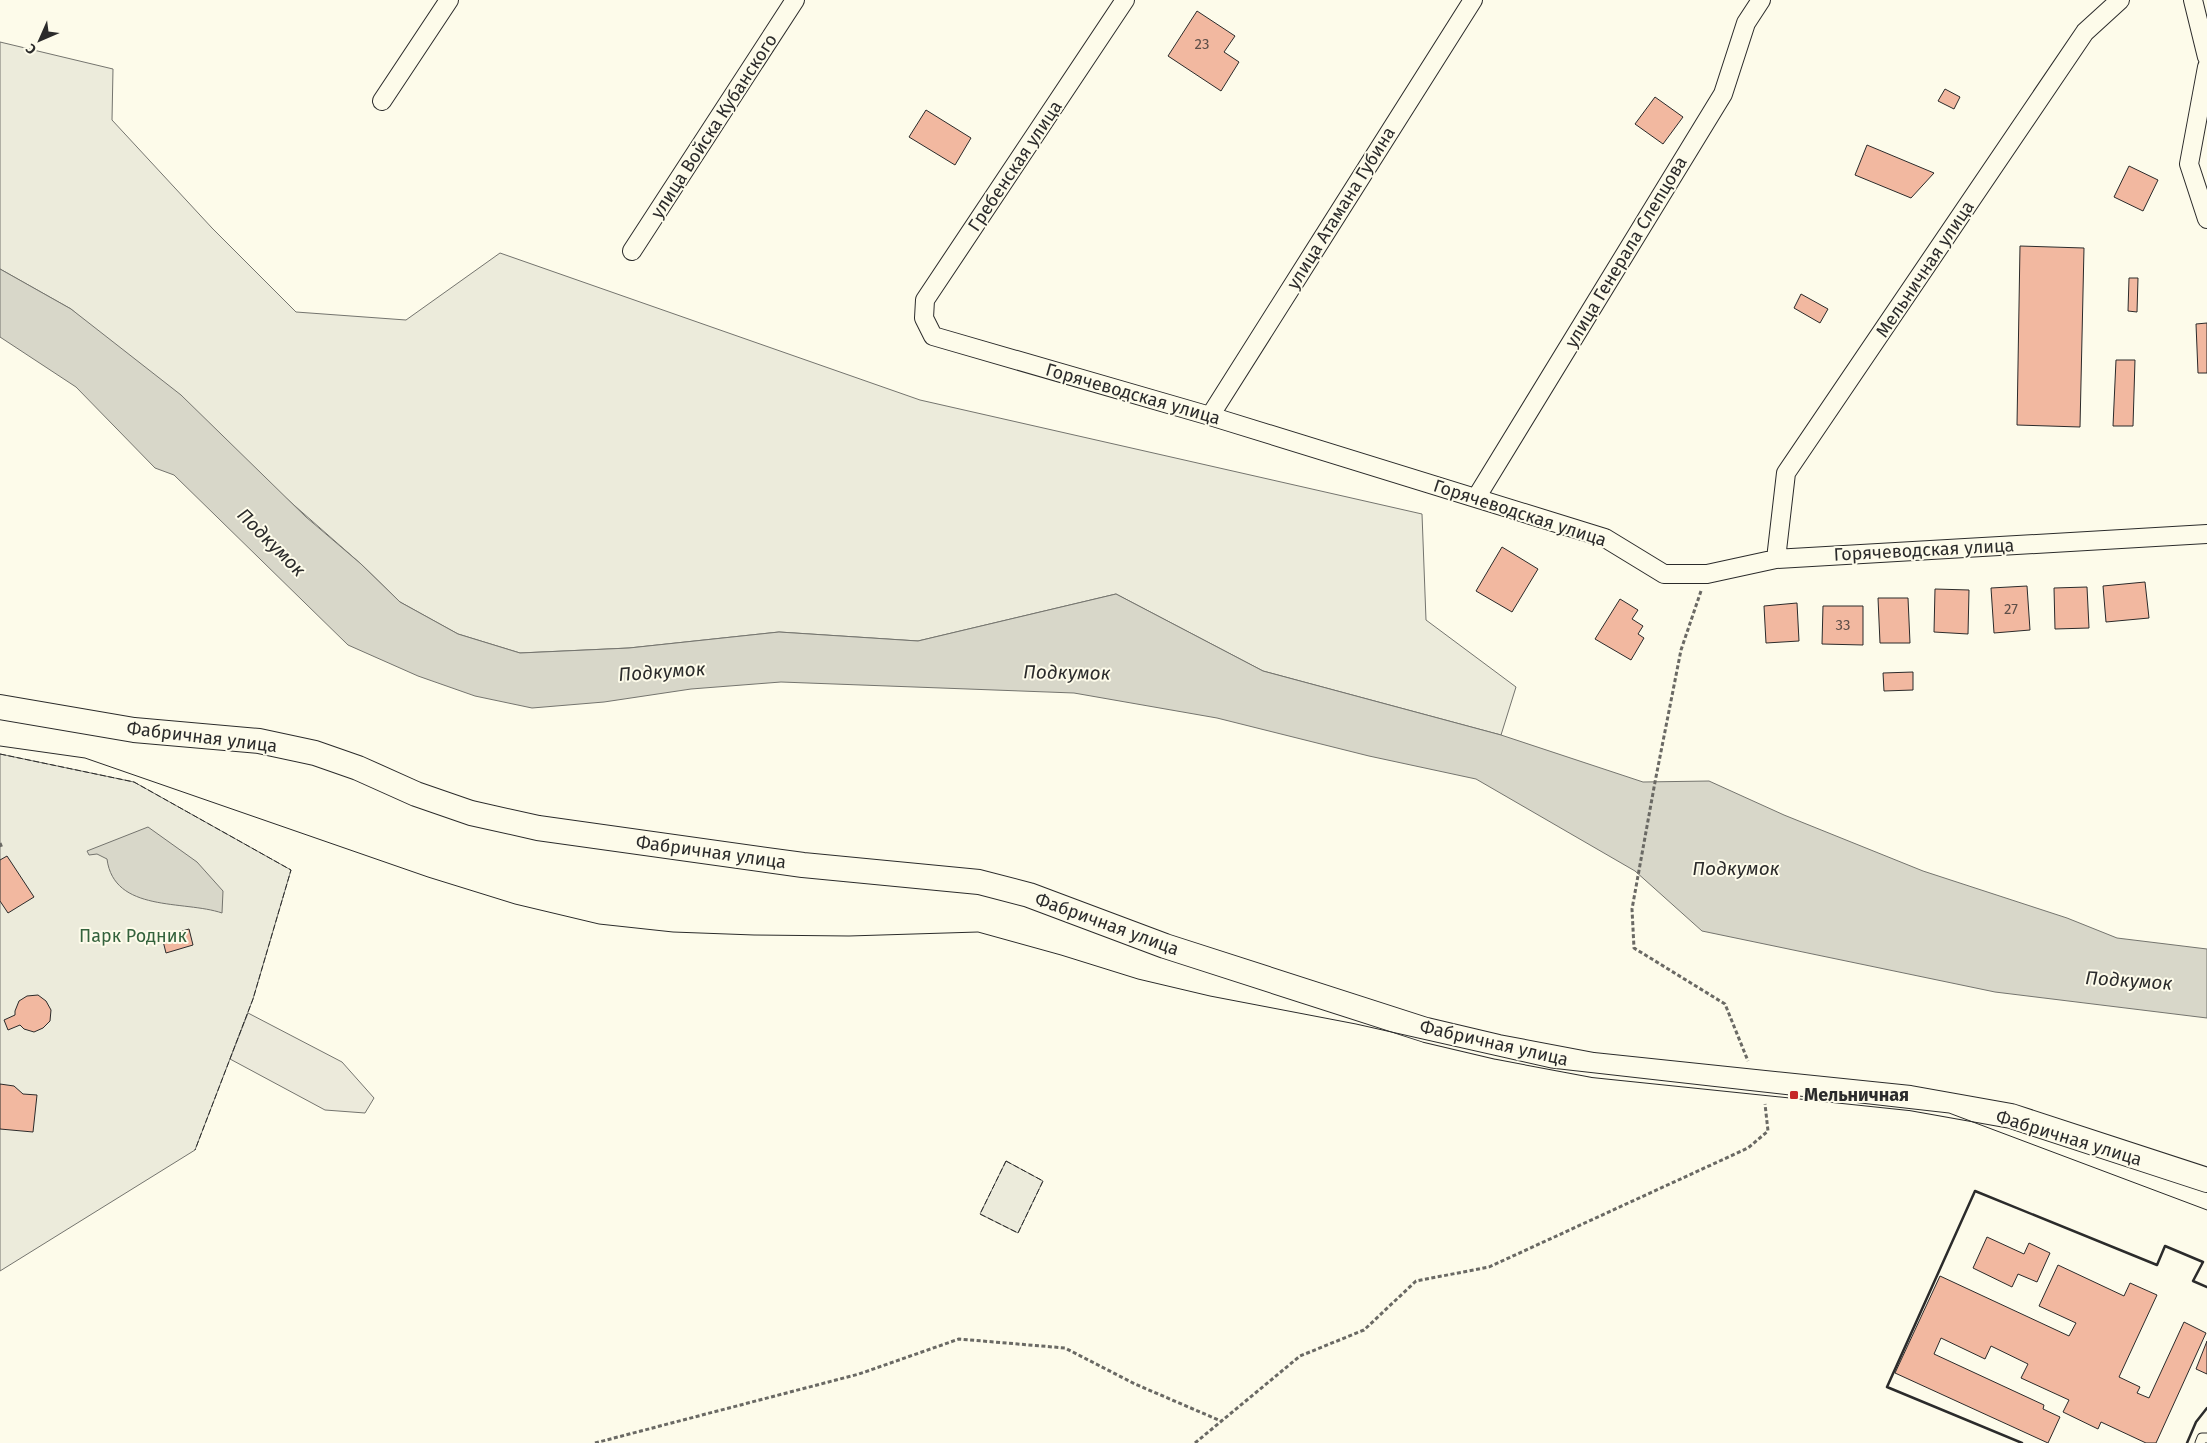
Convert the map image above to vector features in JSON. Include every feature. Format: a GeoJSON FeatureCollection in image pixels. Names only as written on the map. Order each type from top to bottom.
{"type":"FeatureCollection","features":[{"type":"Feature","properties":{"kind":"main road","name":"Фабричная улица"},"geometry":{"type":"LineString","coordinates":[[0,707],[134,730],[259,741],[315,753],[358,768],[416,794],[471,813],[538,828],[803,865],[979,882],[1029,895],[1165,946],[1426,1030],[1498,1047],[1593,1065],[1910,1098],[2011,1116],[2207,1180]]}},
{"type":"Feature","properties":{"kind":"street"},"geometry":{"type":"LineString","coordinates":[[382,101],[449,0]]}},
{"type":"Feature","properties":{"kind":"street","name":"улица Войска Кубанского"},"geometry":{"type":"LineString","coordinates":[[632,251],[795,0]]}},
{"type":"Feature","properties":{"kind":"street","name":"Гребенская улица"},"geometry":{"type":"LineString","coordinates":[[933,336],[924,318],[926,300],[1126,0]]}},
{"type":"Feature","properties":{"kind":"street","name":"улица Атамана Губина"},"geometry":{"type":"LineString","coordinates":[[1210,416],[1473,0]]}},
{"type":"Feature","properties":{"kind":"street","name":"улица Генерала Слепцова"},"geometry":{"type":"LineString","coordinates":[[1476,498],[1723,94],[1746,23],[1761,0]]}},
{"type":"Feature","properties":{"kind":"street","name":"Мельничная улица"},"geometry":{"type":"LineString","coordinates":[[1776,559],[1786,473],[2085,32],[2120,0]]}},
{"type":"Feature","properties":{"kind":"street"},"geometry":{"type":"LineString","coordinates":[[2193,0],[2207,57]]}},
{"type":"Feature","properties":{"kind":"street"},"geometry":{"type":"LineString","coordinates":[[2207,67],[2189,164],[2207,219]]}},
{"type":"Feature","properties":{"kind":"street","name":"Горячеводская улица"},"geometry":{"type":"LineString","coordinates":[[933,336],[1210,416],[1605,538],[1664,574],[1707,574],[1776,559],[2207,534]]}},
{"type":"Feature","properties":{"kind":"lane"},"geometry":{"type":"LineString","coordinates":[[2200,1443],[2202,1438],[2207,1438]]}},
{"type":"Feature","properties":{"kind":"path"},"geometry":{"type":"LineString","coordinates":[[0,843],[2,848]]}},
{"type":"Feature","properties":{"kind":"path"},"geometry":{"type":"LineString","coordinates":[[596,1443],[859,1374],[959,1339],[1065,1348],[1135,1384],[1221,1422]]}},
{"type":"Feature","properties":{"kind":"green space"},"geometry":{"type":"Polygon","coordinates":[[[0,42],[113,69],[112,120],[212,228],[296,312],[406,320],[500,253],[920,400],[1422,514],[1426,620],[1516,687],[1501,735],[1263,671],[1116,594],[918,641],[779,632],[629,648],[520,653],[458,634],[400,602],[361,564],[71,309],[0,269],[0,42]]]}},
{"type":"Feature","properties":{"kind":"green space","name":"Парк Родник"},"geometry":{"type":"Polygon","coordinates":[[[0,754],[134,782],[291,870],[253,999],[195,1150],[0,1271],[0,754]]]}},
{"type":"Feature","properties":{"kind":"green space"},"geometry":{"type":"Polygon","coordinates":[[[1006,1161],[1043,1181],[1018,1233],[980,1214],[1006,1161]]]}},
{"type":"Feature","properties":{"kind":"shaded area"},"geometry":{"type":"Polygon","coordinates":[[[248,1013],[342,1062],[374,1098],[365,1113],[325,1110],[230,1059],[248,1013]]]}},
{"type":"Feature","properties":{"kind":"water","name":"Подкумок"},"geometry":{"type":"Polygon","coordinates":[[[0,269],[71,309],[181,395],[306,517],[361,564],[400,602],[458,634],[520,653],[629,648],[779,632],[918,641],[1116,594],[1263,671],[1501,735],[1643,782],[1709,781],[1784,815],[1923,871],[2067,918],[2117,938],[2207,949],[2207,1018],[1995,992],[1702,931],[1635,871],[1476,779],[1369,756],[1217,718],[1074,693],[781,682],[691,689],[604,702],[532,708],[475,696],[418,676],[348,645],[174,475],[155,468],[76,387],[0,337],[0,269]]]}},
{"type":"Feature","properties":{"kind":"water"},"geometry":{"type":"Polygon","coordinates":[[[148,827],[197,862],[223,891],[222,913],[153,901],[136,896],[123,888],[112,876],[107,859],[97,854],[89,855],[87,851],[148,827]]]}},
{"type":"Feature","properties":{"kind":"building"},"geometry":{"type":"Polygon","coordinates":[[[1197,11],[1235,36],[1224,52],[1239,62],[1221,91],[1168,56],[1197,11]]]}},
{"type":"Feature","properties":{"kind":"building"},"geometry":{"type":"Polygon","coordinates":[[[1945,89],[1960,97],[1954,109],[1938,101],[1945,89]]]}},
{"type":"Feature","properties":{"kind":"building"},"geometry":{"type":"Polygon","coordinates":[[[1655,97],[1683,117],[1663,144],[1635,124],[1655,97]]]}},
{"type":"Feature","properties":{"kind":"building"},"geometry":{"type":"Polygon","coordinates":[[[926,110],[971,138],[955,165],[909,137],[926,110]]]}},
{"type":"Feature","properties":{"kind":"building"},"geometry":{"type":"Polygon","coordinates":[[[1867,145],[1934,173],[1911,198],[1855,175],[1867,145]]]}},
{"type":"Feature","properties":{"kind":"building"},"geometry":{"type":"Polygon","coordinates":[[[2129,166],[2158,180],[2143,211],[2114,197],[2129,166]]]}},
{"type":"Feature","properties":{"kind":"building"},"geometry":{"type":"Polygon","coordinates":[[[2020,246],[2084,248],[2080,427],[2017,425],[2020,246]]]}},
{"type":"Feature","properties":{"kind":"building"},"geometry":{"type":"Polygon","coordinates":[[[2129,278],[2138,278],[2137,312],[2128,311],[2129,278]]]}},
{"type":"Feature","properties":{"kind":"building"},"geometry":{"type":"Polygon","coordinates":[[[1801,294],[1828,309],[1820,323],[1794,308],[1801,294]]]}},
{"type":"Feature","properties":{"kind":"building"},"geometry":{"type":"Polygon","coordinates":[[[2207,323],[2207,373],[2198,373],[2196,324],[2207,323]]]}},
{"type":"Feature","properties":{"kind":"building"},"geometry":{"type":"Polygon","coordinates":[[[2116,360],[2135,360],[2133,426],[2113,426],[2116,360]]]}},
{"type":"Feature","properties":{"kind":"building"},"geometry":{"type":"Polygon","coordinates":[[[1502,547],[1538,569],[1512,612],[1476,591],[1502,547]]]}},
{"type":"Feature","properties":{"kind":"building"},"geometry":{"type":"Polygon","coordinates":[[[2145,582],[2149,618],[2106,622],[2103,586],[2145,582]]]}},
{"type":"Feature","properties":{"kind":"building"},"geometry":{"type":"Polygon","coordinates":[[[2027,586],[2030,630],[1994,633],[1991,588],[2027,586]]]}},
{"type":"Feature","properties":{"kind":"building"},"geometry":{"type":"Polygon","coordinates":[[[2087,587],[2089,628],[2055,629],[2054,588],[2087,587]]]}},
{"type":"Feature","properties":{"kind":"building"},"geometry":{"type":"Polygon","coordinates":[[[1935,589],[1969,590],[1968,634],[1934,632],[1935,589]]]}},
{"type":"Feature","properties":{"kind":"building"},"geometry":{"type":"Polygon","coordinates":[[[1878,598],[1908,598],[1910,643],[1880,643],[1878,598]]]}},
{"type":"Feature","properties":{"kind":"building"},"geometry":{"type":"Polygon","coordinates":[[[1620,599],[1638,610],[1632,619],[1643,626],[1638,634],[1644,638],[1631,660],[1595,639],[1620,599]]]}},
{"type":"Feature","properties":{"kind":"building"},"geometry":{"type":"Polygon","coordinates":[[[1797,603],[1799,641],[1766,643],[1764,606],[1797,603]]]}},
{"type":"Feature","properties":{"kind":"building"},"geometry":{"type":"Polygon","coordinates":[[[1823,606],[1863,606],[1863,645],[1822,644],[1823,606]]]}},
{"type":"Feature","properties":{"kind":"building"},"geometry":{"type":"Polygon","coordinates":[[[1913,672],[1913,690],[1884,691],[1883,673],[1913,672]]]}},
{"type":"Feature","properties":{"kind":"building"},"geometry":{"type":"Polygon","coordinates":[[[7,856],[34,897],[8,913],[0,901],[0,860],[7,856]]]}},
{"type":"Feature","properties":{"kind":"building"},"geometry":{"type":"Polygon","coordinates":[[[189,929],[193,945],[166,953],[162,937],[189,929]]]}},
{"type":"Feature","properties":{"kind":"building"},"geometry":{"type":"Polygon","coordinates":[[[38,995],[46,1001],[51,1010],[50,1021],[43,1028],[34,1032],[24,1029],[20,1025],[8,1030],[4,1020],[15,1015],[19,1001],[27,996],[38,995]]]}},
{"type":"Feature","properties":{"kind":"building"},"geometry":{"type":"Polygon","coordinates":[[[0,1084],[14,1086],[23,1094],[37,1095],[33,1132],[0,1129],[0,1084]]]}},
{"type":"Feature","properties":{"kind":"building"},"geometry":{"type":"Polygon","coordinates":[[[1987,1237],[2024,1254],[2029,1243],[2050,1253],[2037,1282],[2018,1274],[2012,1287],[1973,1268],[1987,1237]]]}},
{"type":"Feature","properties":{"kind":"building"},"geometry":{"type":"Polygon","coordinates":[[[2058,1265],[2124,1296],[2130,1283],[2157,1295],[2119,1377],[2140,1387],[2137,1393],[2149,1398],[2184,1322],[2206,1333],[2156,1443],[2146,1443],[2101,1422],[2098,1429],[2063,1412],[2069,1400],[2021,1378],[2028,1364],[1991,1346],[1985,1359],[1941,1338],[1934,1354],[2044,1405],[2043,1409],[2060,1417],[2048,1443],[1895,1373],[1940,1276],[2069,1336],[2076,1323],[2039,1306],[2058,1265]]]}},
{"type":"Feature","properties":{"kind":"building"},"geometry":{"type":"Polygon","coordinates":[[[2207,1341],[2207,1374],[2196,1369],[2207,1341]]]}},
{"type":"Feature","properties":{"kind":"tram line"},"geometry":{"type":"LineString","coordinates":[[0,746],[85,758],[428,877],[515,904],[599,924],[673,932],[754,935],[849,936],[978,932],[1138,979],[1210,996],[1356,1024],[1551,1068],[1949,1113],[2207,1210]]}},
{"type":"Feature","properties":{"kind":"fence"},"geometry":{"type":"LineString","coordinates":[[0,754],[134,782],[291,870],[253,999],[195,1150]]}},
{"type":"Feature","properties":{"kind":"fence"},"geometry":{"type":"LineString","coordinates":[[1006,1161],[1043,1181],[1018,1233],[980,1214],[1006,1161]]}},
{"type":"Feature","properties":{"kind":"wall"},"geometry":{"type":"LineString","coordinates":[[2022,1443],[1887,1387],[1975,1191],[2157,1265],[2165,1246],[2203,1262],[2193,1281],[2207,1287]]}},
{"type":"Feature","properties":{"kind":"wall"},"geometry":{"type":"LineString","coordinates":[[2187,1443],[2196,1422],[2207,1408]]}},
{"type":"Feature","properties":{"kind":"place","name":"Мельничная"},"geometry":{"type":"Point","coordinates":[1794,1095]}}]}
